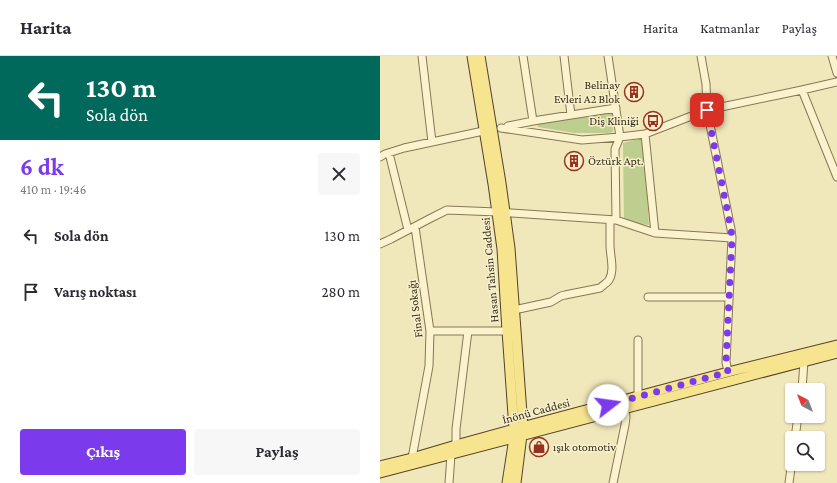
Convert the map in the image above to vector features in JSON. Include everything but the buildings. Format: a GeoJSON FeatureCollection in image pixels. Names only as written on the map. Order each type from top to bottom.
{"type":"FeatureCollection","features":[{"type":"Feature","properties":{"kind":"main road","name":"Hasan Tahsin Caddesi"},"geometry":{"type":"LineString","coordinates":[[472,56],[493,129]]}},
{"type":"Feature","properties":{"kind":"main road","name":"Hasan Tahsin Caddesi"},"geometry":{"type":"LineString","coordinates":[[480,56],[493,129],[501,212],[506,331],[518,433],[507,483]]}},
{"type":"Feature","properties":{"kind":"main road","name":"Hasan Tahsin Caddesi"},"geometry":{"type":"LineString","coordinates":[[501,212],[510,248],[514,310],[518,433],[516,483]]}},
{"type":"Feature","properties":{"kind":"main road"},"geometry":{"type":"LineString","coordinates":[[518,433],[625,409],[729,376],[804,357],[837,345]]}},
{"type":"Feature","properties":{"kind":"main road"},"geometry":{"type":"LineString","coordinates":[[804,357],[837,353]]}},
{"type":"Feature","properties":{"kind":"main road","name":"İnönü Caddesi"},"geometry":{"type":"LineString","coordinates":[[380,473],[451,455],[638,397],[729,376]]}},
{"type":"Feature","properties":{"kind":"main road","name":"İnönü Caddesi"},"geometry":{"type":"LineString","coordinates":[[380,466],[456,445],[518,433]]}},
{"type":"Feature","properties":{"kind":"street"},"geometry":{"type":"LineString","coordinates":[[422,56],[432,142]]}},
{"type":"Feature","properties":{"kind":"street"},"geometry":{"type":"LineString","coordinates":[[523,56],[533,120]]}},
{"type":"Feature","properties":{"kind":"street"},"geometry":{"type":"LineString","coordinates":[[564,56],[571,115]]}},
{"type":"Feature","properties":{"kind":"street"},"geometry":{"type":"LineString","coordinates":[[514,310],[551,302],[561,296],[600,288],[609,280],[611,274],[610,247],[613,220],[615,149],[620,137],[608,56]]}},
{"type":"Feature","properties":{"kind":"street"},"geometry":{"type":"LineString","coordinates":[[701,56],[706,84],[707,110],[732,238],[726,362],[729,376]]}},
{"type":"Feature","properties":{"kind":"street"},"geometry":{"type":"LineString","coordinates":[[832,56],[837,72]]}},
{"type":"Feature","properties":{"kind":"street"},"geometry":{"type":"LineString","coordinates":[[493,129],[523,130],[582,140],[645,134],[707,110],[837,82]]}},
{"type":"Feature","properties":{"kind":"street"},"geometry":{"type":"LineString","coordinates":[[802,90],[837,178]]}},
{"type":"Feature","properties":{"kind":"street"},"geometry":{"type":"LineString","coordinates":[[380,157],[404,148],[533,120],[616,108]]}},
{"type":"Feature","properties":{"kind":"street"},"geometry":{"type":"LineString","coordinates":[[645,134],[655,233]]}},
{"type":"Feature","properties":{"kind":"street","name":"Final Sokağı"},"geometry":{"type":"LineString","coordinates":[[389,153],[412,229],[430,331],[429,366],[412,458]]}},
{"type":"Feature","properties":{"kind":"street"},"geometry":{"type":"LineString","coordinates":[[380,244],[448,210],[501,212],[613,220],[655,233],[732,238]]}},
{"type":"Feature","properties":{"kind":"street"},"geometry":{"type":"LineString","coordinates":[[648,297],[729,297]]}},
{"type":"Feature","properties":{"kind":"street"},"geometry":{"type":"LineString","coordinates":[[430,331],[506,331]]}},
{"type":"Feature","properties":{"kind":"street"},"geometry":{"type":"LineString","coordinates":[[456,445],[456,429],[468,331]]}},
{"type":"Feature","properties":{"kind":"street"},"geometry":{"type":"LineString","coordinates":[[638,340],[638,397]]}},
{"type":"Feature","properties":{"kind":"street"},"geometry":{"type":"LineString","coordinates":[[802,383],[804,357]]}},
{"type":"Feature","properties":{"kind":"street"},"geometry":{"type":"LineString","coordinates":[[613,483],[625,425],[625,409]]}},
{"type":"Feature","properties":{"kind":"street"},"geometry":{"type":"LineString","coordinates":[[449,483],[451,455]]}},
{"type":"Feature","properties":{"kind":"street"},"geometry":{"type":"LineString","coordinates":[[789,483],[791,471]]}},
{"type":"Feature","properties":{"kind":"green space"},"geometry":{"type":"Polygon","coordinates":[[[612,112],[613,132],[608,133],[574,133],[538,127],[537,123],[612,112]]]}},
{"type":"Feature","properties":{"kind":"green space"},"geometry":{"type":"Polygon","coordinates":[[[643,138],[649,225],[624,222],[623,143],[643,138]]]}},
{"type":"Feature","properties":{"kind":"place","name":"Belinay Evleri A2 Blok"},"geometry":{"type":"Point","coordinates":[634,92]}},
{"type":"Feature","properties":{"kind":"place","name":"Diş Kliniği"},"geometry":{"type":"Point","coordinates":[653,121]}},
{"type":"Feature","properties":{"kind":"place","name":"Öztürk Apt."},"geometry":{"type":"Point","coordinates":[574,161]}},
{"type":"Feature","properties":{"kind":"place","name":"ışık otomotiv"},"geometry":{"type":"Point","coordinates":[539,447]}},
{"type":"Feature","properties":{"kind":"route"},"geometry":{"type":"LineString","coordinates":[[608,405],[728,372],[726,362],[732,238],[707,110]]}}]}
